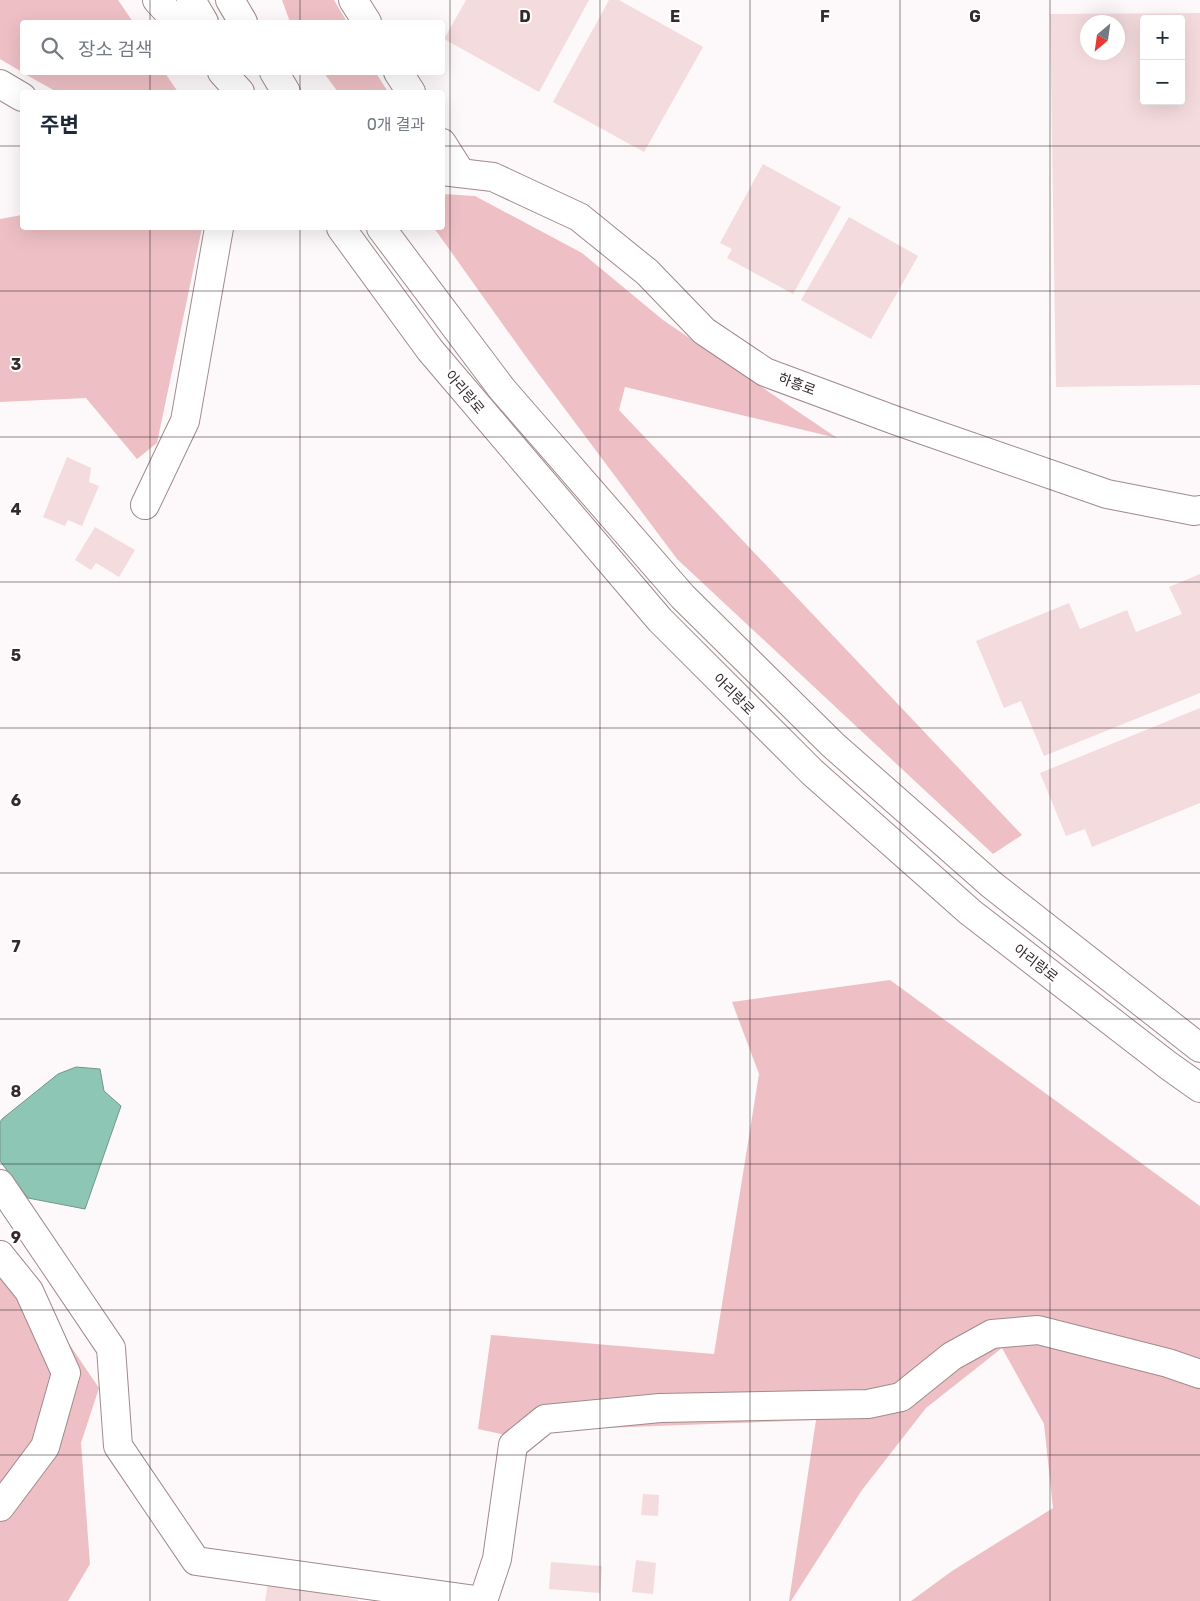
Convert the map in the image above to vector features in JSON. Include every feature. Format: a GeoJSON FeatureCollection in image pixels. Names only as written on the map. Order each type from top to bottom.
{"type":"FeatureCollection","features":[{"type":"Feature","properties":{"kind":"main road"},"geometry":{"type":"LineString","coordinates":[[157,0],[175,20]]}},
{"type":"Feature","properties":{"kind":"main road"},"geometry":{"type":"LineString","coordinates":[[191,0],[203,20]]}},
{"type":"Feature","properties":{"kind":"main road"},"geometry":{"type":"LineString","coordinates":[[230,0],[243,20]]}},
{"type":"Feature","properties":{"kind":"main road"},"geometry":{"type":"LineString","coordinates":[[240,0],[244,20]]}},
{"type":"Feature","properties":{"kind":"main road"},"geometry":{"type":"LineString","coordinates":[[353,0],[366,20]]}},
{"type":"Feature","properties":{"kind":"main road"},"geometry":{"type":"LineString","coordinates":[[225,75],[238,90]]}},
{"type":"Feature","properties":{"kind":"main road"},"geometry":{"type":"LineString","coordinates":[[236,75],[245,90]]}},
{"type":"Feature","properties":{"kind":"main road"},"geometry":{"type":"LineString","coordinates":[[276,75],[285,90]]}},
{"type":"Feature","properties":{"kind":"main road"},"geometry":{"type":"LineString","coordinates":[[400,75],[410,90]]}},
{"type":"Feature","properties":{"kind":"main road"},"geometry":{"type":"LineString","coordinates":[[0,84],[20,96]]}},
{"type":"Feature","properties":{"kind":"main road"},"geometry":{"type":"LineString","coordinates":[[445,152],[452,172]]}},
{"type":"Feature","properties":{"kind":"main road","name":"하흥로"},"geometry":{"type":"LineString","coordinates":[[452,172],[492,177],[578,218],[647,272],[704,331],[765,372],[1107,494],[1194,511],[1200,510]]}},
{"type":"Feature","properties":{"kind":"main road"},"geometry":{"type":"LineString","coordinates":[[145,505],[185,421],[219,230]]}},
{"type":"Feature","properties":{"kind":"main road","name":"아리랑로"},"geometry":{"type":"LineString","coordinates":[[342,230],[430,350],[660,620],[812,772],[963,905],[1161,1060],[1200,1088]]}},
{"type":"Feature","properties":{"kind":"main road"},"geometry":{"type":"LineString","coordinates":[[382,230],[502,389],[683,597],[832,745],[992,885],[1200,1048]]}},
{"type":"Feature","properties":{"kind":"main road"},"geometry":{"type":"LineString","coordinates":[[0,1184],[111,1348],[118,1446],[196,1561],[483,1601],[497,1559],[513,1445],[545,1419],[660,1408],[868,1404],[901,1397],[952,1356],[992,1334],[1038,1330],[1168,1363],[1200,1374]]}},
{"type":"Feature","properties":{"kind":"main road"},"geometry":{"type":"LineString","coordinates":[[0,1255],[28,1291],[66,1373],[45,1447],[0,1507]]}},
{"type":"Feature","properties":{"kind":"shaded area"},"geometry":{"type":"Polygon","coordinates":[[[0,0],[118,0],[132,20],[20,20],[20,71],[0,59],[0,0]]]}},
{"type":"Feature","properties":{"kind":"shaded area"},"geometry":{"type":"Polygon","coordinates":[[[282,0],[334,0],[346,20],[289,20],[282,0]]]}},
{"type":"Feature","properties":{"kind":"shaded area"},"geometry":{"type":"Polygon","coordinates":[[[27,75],[166,75],[177,90],[53,90],[27,75]]]}},
{"type":"Feature","properties":{"kind":"shaded area"},"geometry":{"type":"Polygon","coordinates":[[[325,75],[377,75],[387,90],[337,90],[325,75]]]}},
{"type":"Feature","properties":{"kind":"shaded area"},"geometry":{"type":"Polygon","coordinates":[[[445,194],[475,196],[582,253],[663,320],[837,438],[625,387],[619,410],[1022,835],[993,854],[677,559],[529,361],[435,230],[445,230],[445,194]]]}},
{"type":"Feature","properties":{"kind":"shaded area"},"geometry":{"type":"Polygon","coordinates":[[[20,215],[20,230],[202,230],[157,443],[137,459],[86,398],[0,402],[0,219],[20,215]]]}},
{"type":"Feature","properties":{"kind":"shaded area"},"geometry":{"type":"Polygon","coordinates":[[[890,980],[1200,1206],[1200,1601],[911,1601],[952,1571],[1053,1508],[1044,1424],[1002,1348],[926,1408],[862,1490],[791,1601],[789,1601],[816,1420],[550,1430],[524,1450],[501,1434],[478,1429],[491,1335],[714,1354],[759,1074],[732,1002],[890,980]]]}},
{"type":"Feature","properties":{"kind":"shaded area"},"geometry":{"type":"Polygon","coordinates":[[[76,1067],[100,1069],[104,1091],[121,1106],[85,1209],[28,1198],[0,1161],[0,1122],[2,1119],[58,1074],[76,1067]]]}},
{"type":"Feature","properties":{"kind":"shaded area"},"geometry":{"type":"Polygon","coordinates":[[[0,1242],[99,1388],[81,1443],[90,1564],[68,1601],[0,1601],[0,1242]]]}},
{"type":"Feature","properties":{"kind":"building"},"geometry":{"type":"Polygon","coordinates":[[[466,0],[589,0],[539,92],[445,40],[466,0]]]}},
{"type":"Feature","properties":{"kind":"building"},"geometry":{"type":"Polygon","coordinates":[[[609,0],[619,0],[703,47],[644,152],[553,102],[609,0]]]}},
{"type":"Feature","properties":{"kind":"building"},"geometry":{"type":"Polygon","coordinates":[[[1200,13],[1200,385],[1056,387],[1050,14],[1200,13]]]}},
{"type":"Feature","properties":{"kind":"building"},"geometry":{"type":"Polygon","coordinates":[[[763,164],[841,207],[793,294],[727,258],[732,249],[720,243],[763,164]]]}},
{"type":"Feature","properties":{"kind":"building"},"geometry":{"type":"Polygon","coordinates":[[[849,217],[918,256],[871,339],[801,300],[849,217]]]}},
{"type":"Feature","properties":{"kind":"building"},"geometry":{"type":"Polygon","coordinates":[[[67,457],[91,468],[89,482],[99,486],[82,526],[68,520],[65,526],[43,517],[67,457]]]}},
{"type":"Feature","properties":{"kind":"building"},"geometry":{"type":"Polygon","coordinates":[[[95,527],[135,550],[119,577],[96,563],[91,570],[75,560],[95,527]]]}},
{"type":"Feature","properties":{"kind":"building"},"geometry":{"type":"Polygon","coordinates":[[[1200,574],[1200,693],[1044,756],[1021,701],[1004,708],[976,641],[1069,603],[1080,629],[1127,610],[1136,632],[1182,614],[1169,587],[1200,574]]]}},
{"type":"Feature","properties":{"kind":"building"},"geometry":{"type":"Polygon","coordinates":[[[1200,708],[1200,803],[1092,847],[1085,829],[1066,836],[1040,773],[1200,708]]]}},
{"type":"Feature","properties":{"kind":"building"},"geometry":{"type":"Polygon","coordinates":[[[643,1494],[659,1495],[658,1516],[641,1515],[643,1494]]]}},
{"type":"Feature","properties":{"kind":"building"},"geometry":{"type":"Polygon","coordinates":[[[636,1560],[656,1563],[653,1594],[632,1592],[636,1560]]]}},
{"type":"Feature","properties":{"kind":"building"},"geometry":{"type":"Polygon","coordinates":[[[551,1562],[602,1566],[600,1593],[549,1589],[551,1562]]]}},
{"type":"Feature","properties":{"kind":"building"},"geometry":{"type":"Polygon","coordinates":[[[268,1583],[358,1600],[358,1601],[265,1601],[268,1583]]]}}]}
